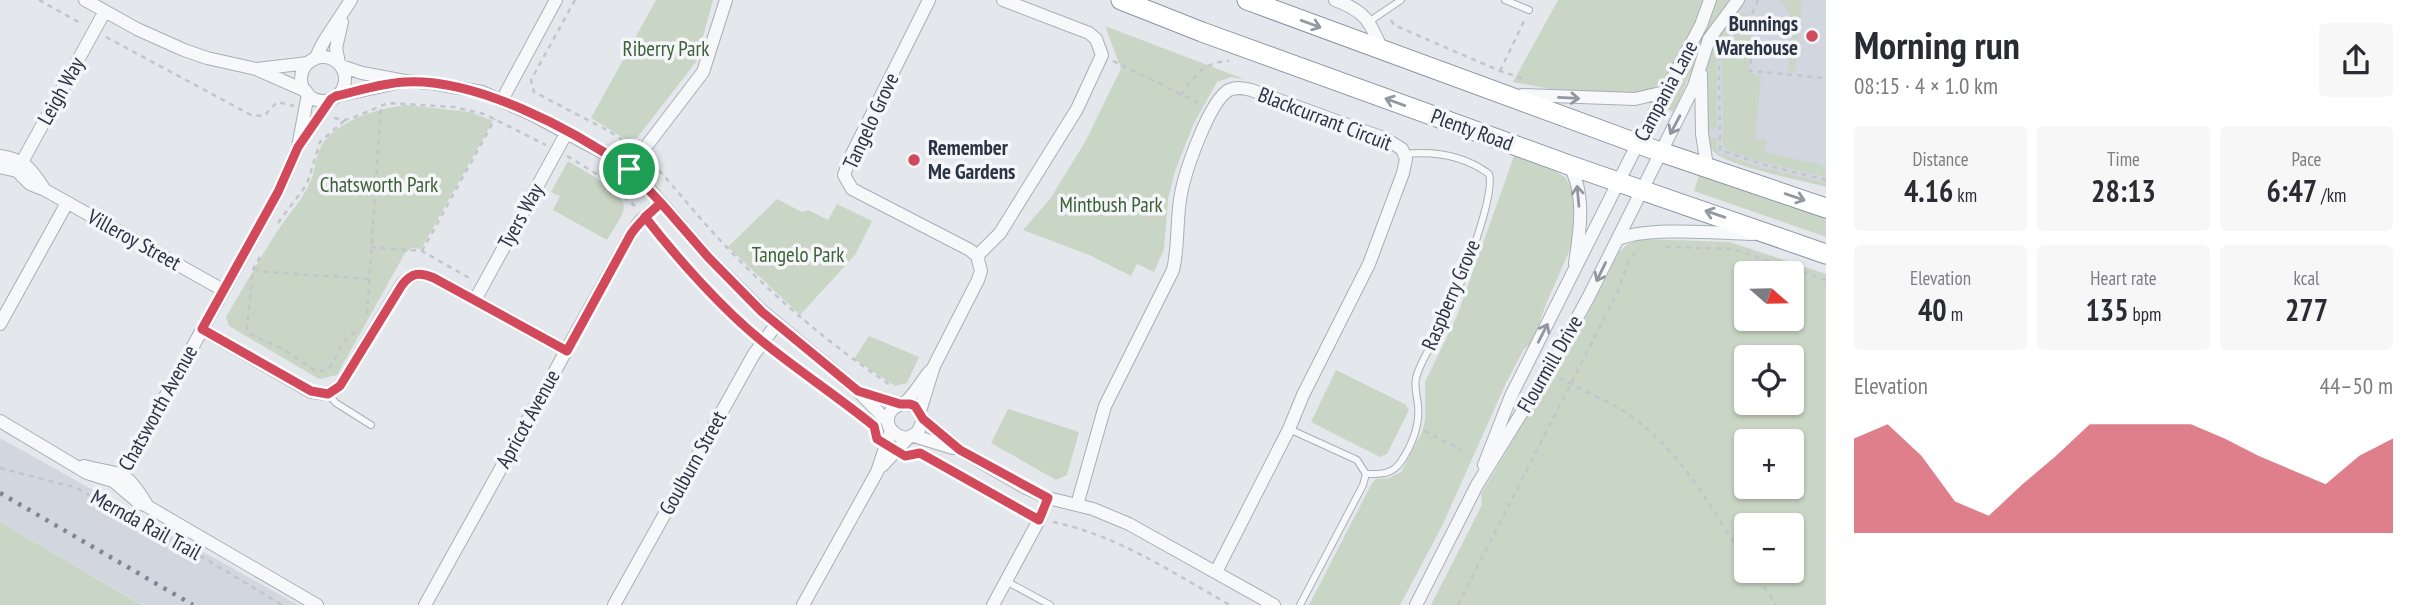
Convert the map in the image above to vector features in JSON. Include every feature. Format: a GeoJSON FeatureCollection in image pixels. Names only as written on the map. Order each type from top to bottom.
{"type":"FeatureCollection","features":[{"type":"Feature","properties":{"kind":"highway","name":"Plenty Road"},"geometry":{"type":"LineString","coordinates":[[1121,0],[1569,165],[1826,254]]}},
{"type":"Feature","properties":{"kind":"highway","name":"Plenty Road"},"geometry":{"type":"LineString","coordinates":[[1247,0],[1501,94],[1826,208]]}},
{"type":"Feature","properties":{"kind":"street"},"geometry":{"type":"LineString","coordinates":[[85,0],[184,50],[256,69],[319,100],[405,82]]}},
{"type":"Feature","properties":{"kind":"street"},"geometry":{"type":"LineString","coordinates":[[502,100],[556,0]]}},
{"type":"Feature","properties":{"kind":"street"},"geometry":{"type":"LineString","coordinates":[[629,169],[703,72],[726,0]]}},
{"type":"Feature","properties":{"kind":"street","name":"Tangelo Grove"},"geometry":{"type":"LineString","coordinates":[[929,0],[844,175],[847,183],[859,193],[978,256]]}},
{"type":"Feature","properties":{"kind":"street"},"geometry":{"type":"LineString","coordinates":[[803,605],[877,472],[921,429],[921,415],[934,366],[981,271],[978,256],[1000,233],[1063,134],[1102,55],[1101,47],[1090,33],[1003,0]]}},
{"type":"Feature","properties":{"kind":"street"},"geometry":{"type":"LineString","coordinates":[[1335,0],[1354,7],[1370,22],[1382,50]]}},
{"type":"Feature","properties":{"kind":"street","name":"Campania Lane"},"geometry":{"type":"LineString","coordinates":[[1619,182],[1700,25],[1710,0]]}},
{"type":"Feature","properties":{"kind":"street","name":"Campania Lane"},"geometry":{"type":"LineString","coordinates":[[1642,189],[1694,86],[1713,32],[1738,0]]}},
{"type":"Feature","properties":{"kind":"street"},"geometry":{"type":"LineString","coordinates":[[307,92],[302,80],[328,34],[348,6]]}},
{"type":"Feature","properties":{"kind":"street"},"geometry":{"type":"LineString","coordinates":[[334,98],[345,82],[336,48],[348,6]]}},
{"type":"Feature","properties":{"kind":"street","name":"Leigh Way"},"geometry":{"type":"LineString","coordinates":[[20,166],[105,11]]}},
{"type":"Feature","properties":{"kind":"street"},"geometry":{"type":"LineString","coordinates":[[256,69],[327,58],[362,73],[405,82],[456,87],[502,100],[597,148],[629,169],[708,257],[776,324],[858,391],[898,437],[911,437],[960,450]]}},
{"type":"Feature","properties":{"kind":"street"},"geometry":{"type":"LineString","coordinates":[[1702,60],[1702,134],[1707,166]]}},
{"type":"Feature","properties":{"kind":"street","name":"Blackcurrant Circuit"},"geometry":{"type":"LineString","coordinates":[[1077,505],[1102,413],[1173,270],[1177,249],[1178,211],[1185,176],[1199,138],[1224,94],[1241,88],[1376,134],[1398,145],[1404,154],[1403,173],[1377,246],[1303,395],[1289,429],[1216,572]]}},
{"type":"Feature","properties":{"kind":"street","name":"Chatsworth Avenue"},"geometry":{"type":"LineString","coordinates":[[298,147],[307,92]]}},
{"type":"Feature","properties":{"kind":"street"},"geometry":{"type":"LineString","coordinates":[[1501,94],[1635,99],[1665,92]]}},
{"type":"Feature","properties":{"kind":"street","name":"Chatsworth Avenue"},"geometry":{"type":"LineString","coordinates":[[119,479],[278,192],[298,147],[334,98]]}},
{"type":"Feature","properties":{"kind":"street","name":"Tyers Way"},"geometry":{"type":"LineString","coordinates":[[475,300],[567,132]]}},
{"type":"Feature","properties":{"kind":"street","name":"Villeroy Street"},"geometry":{"type":"LineString","coordinates":[[0,156],[20,166],[30,184],[223,290]]}},
{"type":"Feature","properties":{"kind":"street","name":"Flourmill Drive"},"geometry":{"type":"LineString","coordinates":[[1569,165],[1576,178],[1579,200],[1579,237],[1572,277]]}},
{"type":"Feature","properties":{"kind":"street","name":"Villeroy Street"},"geometry":{"type":"LineString","coordinates":[[0,167],[20,166]]}},
{"type":"Feature","properties":{"kind":"street","name":"Flourmill Drive"},"geometry":{"type":"LineString","coordinates":[[1477,485],[1511,396],[1619,182]]}},
{"type":"Feature","properties":{"kind":"street","name":"Flourmill Drive"},"geometry":{"type":"LineString","coordinates":[[1416,605],[1477,485],[1547,372],[1589,296],[1642,189]]}},
{"type":"Feature","properties":{"kind":"street"},"geometry":{"type":"LineString","coordinates":[[0,324],[67,203]]}},
{"type":"Feature","properties":{"kind":"street","name":"Apricot Avenue"},"geometry":{"type":"LineString","coordinates":[[425,605],[631,234],[661,203]]}},
{"type":"Feature","properties":{"kind":"street"},"geometry":{"type":"LineString","coordinates":[[1617,240],[1629,234],[1649,232],[1781,237]]}},
{"type":"Feature","properties":{"kind":"street"},"geometry":{"type":"LineString","coordinates":[[202,329],[311,391],[328,394],[340,386],[397,291],[410,276],[420,273],[567,351]]}},
{"type":"Feature","properties":{"kind":"street","name":"Goulburn Street"},"geometry":{"type":"LineString","coordinates":[[614,605],[762,342],[776,324]]}},
{"type":"Feature","properties":{"kind":"street"},"geometry":{"type":"LineString","coordinates":[[877,472],[891,411],[902,404],[934,366]]}},
{"type":"Feature","properties":{"kind":"street"},"geometry":{"type":"LineString","coordinates":[[858,391],[910,404],[960,450],[1048,498],[1102,512],[1129,524],[1274,605]]}},
{"type":"Feature","properties":{"kind":"street"},"geometry":{"type":"LineString","coordinates":[[0,421],[87,473],[119,479],[132,499],[317,605]]}},
{"type":"Feature","properties":{"kind":"street"},"geometry":{"type":"LineString","coordinates":[[993,605],[1048,498]]}},
{"type":"Feature","properties":{"kind":"lane"},"geometry":{"type":"LineString","coordinates":[[1370,22],[1401,0]]}},
{"type":"Feature","properties":{"kind":"lane"},"geometry":{"type":"LineString","coordinates":[[1505,0],[1529,10]]}},
{"type":"Feature","properties":{"kind":"lane","name":"Raspberry Grove"},"geometry":{"type":"LineString","coordinates":[[1366,474],[1394,471],[1415,436],[1418,408],[1416,378],[1445,321],[1481,223],[1491,181],[1489,174],[1482,169],[1442,153],[1428,151],[1404,154]]}},
{"type":"Feature","properties":{"kind":"lane"},"geometry":{"type":"LineString","coordinates":[[328,394],[336,403],[371,425]]}},
{"type":"Feature","properties":{"kind":"lane"},"geometry":{"type":"LineString","coordinates":[[1289,429],[1357,460],[1366,474],[1363,485],[1300,605]]}},
{"type":"Feature","properties":{"kind":"lane"},"geometry":{"type":"LineString","coordinates":[[1006,581],[1050,605]]}},
{"type":"Feature","properties":{"kind":"path"},"geometry":{"type":"LineString","coordinates":[[39,0],[251,115],[264,116],[273,105],[280,102],[305,110]]}},
{"type":"Feature","properties":{"kind":"path"},"geometry":{"type":"LineString","coordinates":[[575,0],[531,80],[534,92],[607,130],[641,153],[726,247],[795,314],[842,352],[892,386]]}},
{"type":"Feature","properties":{"kind":"path"},"geometry":{"type":"LineString","coordinates":[[1758,0],[1746,29],[1730,37],[1719,61],[1720,150],[1765,165],[1826,180]]}},
{"type":"Feature","properties":{"kind":"path"},"geometry":{"type":"LineString","coordinates":[[1386,10],[1394,25],[1529,81]]}},
{"type":"Feature","properties":{"kind":"path"},"geometry":{"type":"LineString","coordinates":[[1500,71],[1529,10]]}},
{"type":"Feature","properties":{"kind":"path"},"geometry":{"type":"LineString","coordinates":[[1748,23],[1754,25],[1750,71],[1826,78]]}},
{"type":"Feature","properties":{"kind":"path"},"geometry":{"type":"LineString","coordinates":[[1102,55],[1214,110]]}},
{"type":"Feature","properties":{"kind":"path"},"geometry":{"type":"LineString","coordinates":[[1181,95],[1199,71],[1207,65],[1230,61]]}},
{"type":"Feature","properties":{"kind":"path"},"geometry":{"type":"LineString","coordinates":[[277,225],[307,184],[320,142],[345,120],[381,104],[398,102],[472,110],[557,151],[610,183],[645,217],[694,274],[762,342],[871,423]]}},
{"type":"Feature","properties":{"kind":"path"},"geometry":{"type":"LineString","coordinates":[[365,320],[381,104]]}},
{"type":"Feature","properties":{"kind":"path"},"geometry":{"type":"LineString","coordinates":[[321,114],[345,120]]}},
{"type":"Feature","properties":{"kind":"path"},"geometry":{"type":"LineString","coordinates":[[422,251],[495,120]]}},
{"type":"Feature","properties":{"kind":"path"},"geometry":{"type":"LineString","coordinates":[[1702,134],[1720,134]]}},
{"type":"Feature","properties":{"kind":"path"},"geometry":{"type":"LineString","coordinates":[[1648,246],[1649,232]]}},
{"type":"Feature","properties":{"kind":"path"},"geometry":{"type":"LineString","coordinates":[[371,247],[422,251],[483,286]]}},
{"type":"Feature","properties":{"kind":"path"},"geometry":{"type":"LineString","coordinates":[[1458,605],[1618,291],[1629,259],[1641,248],[1733,249],[1826,280]]}},
{"type":"Feature","properties":{"kind":"path"},"geometry":{"type":"LineString","coordinates":[[260,255],[253,269],[247,327],[252,336],[283,349],[306,366],[322,372],[331,367],[346,339],[358,329]]}},
{"type":"Feature","properties":{"kind":"path"},"geometry":{"type":"LineString","coordinates":[[253,269],[369,279]]}},
{"type":"Feature","properties":{"kind":"path"},"geometry":{"type":"LineString","coordinates":[[1547,372],[1627,413],[1664,445],[1695,484],[1734,543]]}},
{"type":"Feature","properties":{"kind":"path"},"geometry":{"type":"LineString","coordinates":[[1416,427],[1462,450]]}},
{"type":"Feature","properties":{"kind":"path"},"geometry":{"type":"LineString","coordinates":[[897,450],[905,456],[920,453],[1039,520],[1083,529],[1115,541],[1230,605]]}},
{"type":"Feature","properties":{"kind":"path","name":"Mernda Rail Trail"},"geometry":{"type":"LineString","coordinates":[[0,468],[62,482],[85,491],[184,545],[282,605]]}},
{"type":"Feature","properties":{"kind":"path"},"geometry":{"type":"LineString","coordinates":[[1762,583],[1776,605]]}},
{"type":"Feature","properties":{"kind":"shaded area"},"geometry":{"type":"Polygon","coordinates":[[[1744,0],[1826,0],[1826,187],[1753,168],[1718,155],[1708,141],[1707,65],[1710,51],[1744,0]]]}},
{"type":"Feature","properties":{"kind":"shaded area"},"geometry":{"type":"Polygon","coordinates":[[[0,438],[298,605],[143,605],[0,522],[0,438]]]}},
{"type":"Feature","properties":{"kind":"green space","name":"Riberry Park"},"geometry":{"type":"Polygon","coordinates":[[[656,0],[713,0],[696,62],[637,138],[625,139],[591,118],[656,0]]]}},
{"type":"Feature","properties":{"kind":"green space"},"geometry":{"type":"Polygon","coordinates":[[[1558,0],[1704,0],[1679,58],[1664,79],[1645,93],[1561,91],[1513,82],[1558,0]]]}},
{"type":"Feature","properties":{"kind":"green space"},"geometry":{"type":"Polygon","coordinates":[[[1715,0],[1730,0],[1705,40],[1673,112],[1664,107],[1715,0]]]}},
{"type":"Feature","properties":{"kind":"green space"},"geometry":{"type":"Polygon","coordinates":[[[1780,0],[1802,0],[1795,72],[1788,71],[1792,24],[1786,7],[1780,0]]]}},
{"type":"Feature","properties":{"kind":"green space"},"geometry":{"type":"Polygon","coordinates":[[[1734,15],[1748,15],[1746,20],[1727,38],[1719,54],[1717,128],[1708,130],[1708,57],[1715,37],[1734,15]]]}},
{"type":"Feature","properties":{"kind":"green space","name":"Mintbush Park"},"geometry":{"type":"Polygon","coordinates":[[[1105,26],[1244,79],[1231,77],[1217,82],[1194,123],[1175,171],[1168,199],[1164,249],[1154,272],[1137,264],[1131,276],[1089,255],[1023,230],[1050,199],[1085,142],[1121,69],[1105,26]]]}},
{"type":"Feature","properties":{"kind":"green space"},"geometry":{"type":"Polygon","coordinates":[[[1750,26],[1748,73],[1761,75],[1755,139],[1767,140],[1764,152],[1826,166],[1826,177],[1758,161],[1723,148],[1722,61],[1733,39],[1748,31],[1750,26]]]}},
{"type":"Feature","properties":{"kind":"green space","name":"Chatsworth Park"},"geometry":{"type":"Polygon","coordinates":[[[406,105],[470,112],[493,121],[421,249],[412,248],[405,253],[337,375],[319,379],[229,326],[226,317],[271,241],[306,191],[323,142],[345,124],[364,115],[406,105]]]}},
{"type":"Feature","properties":{"kind":"green space"},"geometry":{"type":"Polygon","coordinates":[[[1708,137],[1717,138],[1719,153],[1760,167],[1826,183],[1826,187],[1767,173],[1722,158],[1714,152],[1708,137]]]}},
{"type":"Feature","properties":{"kind":"green space"},"geometry":{"type":"Polygon","coordinates":[[[1514,156],[1554,170],[1566,178],[1573,194],[1571,247],[1533,342],[1524,349],[1506,383],[1442,526],[1400,605],[1309,605],[1372,483],[1376,479],[1389,478],[1401,472],[1422,432],[1425,420],[1425,382],[1457,316],[1514,156]]]}},
{"type":"Feature","properties":{"kind":"green space"},"geometry":{"type":"Polygon","coordinates":[[[568,161],[609,187],[622,200],[622,214],[607,240],[553,210],[560,196],[551,192],[568,161]]]}},
{"type":"Feature","properties":{"kind":"green space"},"geometry":{"type":"Polygon","coordinates":[[[1700,171],[1826,216],[1826,237],[1694,191],[1700,171]]]}},
{"type":"Feature","properties":{"kind":"green space","name":"Tangelo Park"},"geometry":{"type":"Polygon","coordinates":[[[777,199],[802,212],[808,210],[828,220],[837,204],[872,221],[855,255],[800,315],[728,247],[777,199]]]}},
{"type":"Feature","properties":{"kind":"green space"},"geometry":{"type":"Polygon","coordinates":[[[1642,239],[1730,242],[1787,261],[1734,261],[1734,331],[1804,331],[1804,267],[1826,274],[1826,605],[1431,605],[1482,505],[1481,494],[1581,327],[1619,252],[1629,243],[1642,239]]]}},
{"type":"Feature","properties":{"kind":"green space"},"geometry":{"type":"Polygon","coordinates":[[[869,336],[919,357],[907,383],[895,386],[854,359],[869,336]]]}},
{"type":"Feature","properties":{"kind":"green space"},"geometry":{"type":"Polygon","coordinates":[[[1336,370],[1405,404],[1409,410],[1387,454],[1380,457],[1311,422],[1336,370]]]}},
{"type":"Feature","properties":{"kind":"green space"},"geometry":{"type":"Polygon","coordinates":[[[1008,409],[1079,432],[1067,475],[1056,480],[991,443],[1008,409]]]}},
{"type":"Feature","properties":{"kind":"green space"},"geometry":{"type":"Polygon","coordinates":[[[0,522],[142,605],[0,605],[0,522]]]}},
{"type":"Feature","properties":{"kind":"railway"},"geometry":{"type":"LineString","coordinates":[[0,493],[193,605]]}},
{"type":"Feature","properties":{"kind":"place","name":"Bunnings Warehouse"},"geometry":{"type":"Point","coordinates":[1812,36]}},
{"type":"Feature","properties":{"kind":"place","name":"Remember Me Gardens"},"geometry":{"type":"Point","coordinates":[914,160]}},
{"type":"Feature","properties":{"kind":"route"},"geometry":{"type":"LineString","coordinates":[[629,169],[567,132],[482,92],[431,83],[405,82],[336,96],[331,99],[298,147],[278,192],[202,329],[311,391],[328,394],[340,386],[397,291],[410,276],[420,273],[434,278],[567,351],[631,234],[640,221],[661,203],[733,284],[762,312],[858,391],[915,406],[923,419],[960,450],[1048,498],[1039,520],[920,453],[905,456],[877,439],[874,426],[762,342],[661,238],[645,217],[661,203],[629,169]]}}]}
